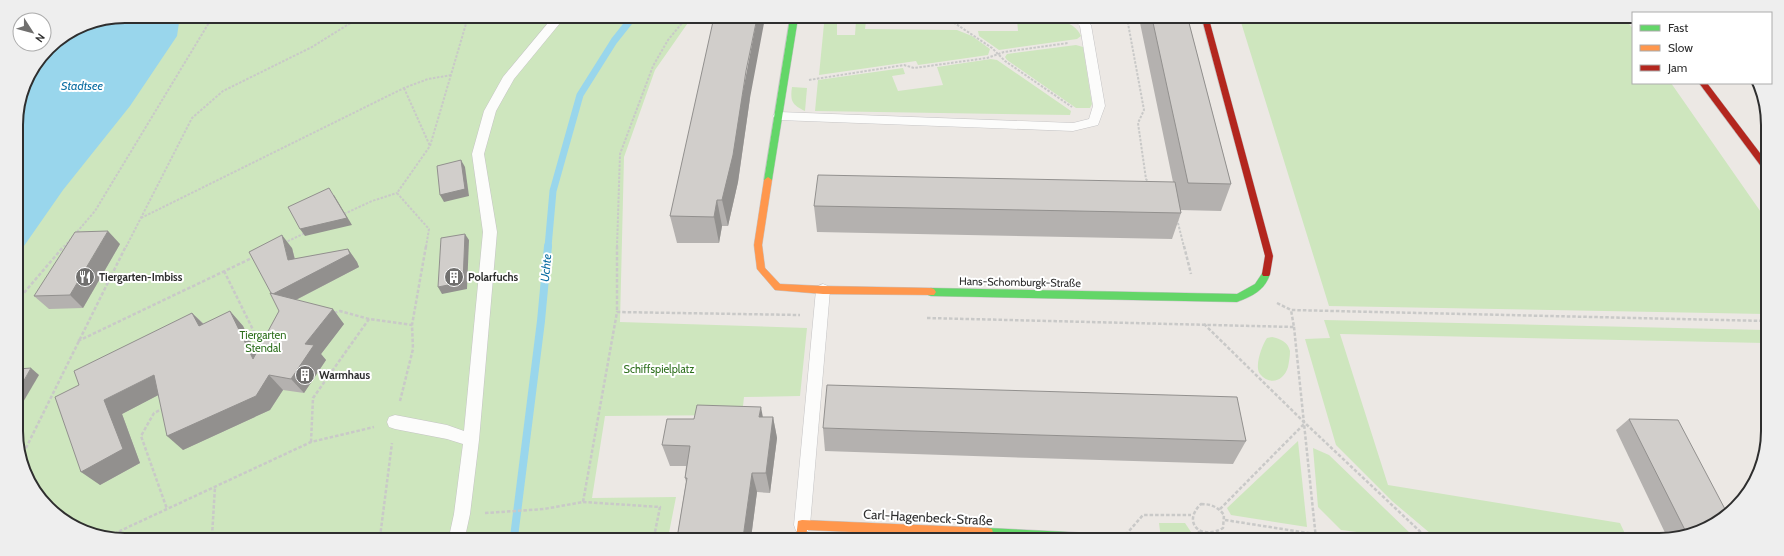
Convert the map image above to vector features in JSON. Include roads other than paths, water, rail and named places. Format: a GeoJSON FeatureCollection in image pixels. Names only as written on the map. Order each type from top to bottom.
{"type":"FeatureCollection","features":[{"type":"Feature","properties":{"kind":"street","name":"Hans-Schomburgk-Straße"},"geometry":{"type":"LineString","coordinates":[[793,23],[758,245],[761,270],[778,287],[823,290],[1237,298],[1255,292],[1266,279],[1269,256],[1206,23]]}},
{"type":"Feature","properties":{"kind":"street"},"geometry":{"type":"LineString","coordinates":[[1704,84],[1761,160]]}},
{"type":"Feature","properties":{"kind":"street","name":"Carl-Hagenbeck-Straße"},"geometry":{"type":"LineString","coordinates":[[802,531],[884,533]]}},
{"type":"Feature","properties":{"kind":"lane"},"geometry":{"type":"LineString","coordinates":[[457,533],[462,514],[471,440],[490,232],[478,154],[490,111],[509,77],[554,23]]}},
{"type":"Feature","properties":{"kind":"lane"},"geometry":{"type":"LineString","coordinates":[[779,116],[1073,127],[1094,122],[1099,106],[1088,39],[1085,25],[1082,23]]}},
{"type":"Feature","properties":{"kind":"lane"},"geometry":{"type":"LineString","coordinates":[[802,531],[823,290]]}},
{"type":"Feature","properties":{"kind":"lane"},"geometry":{"type":"LineString","coordinates":[[395,422],[447,432],[471,440]]}},
{"type":"Feature","properties":{"kind":"water","name":"Stadtsee"},"geometry":{"type":"Polygon","coordinates":[[[125,23],[179,23],[177,36],[130,106],[63,190],[23,247],[23,118],[26,99],[40,68],[53,53],[68,40],[99,26],[125,23]]]}},
{"type":"Feature","properties":{"kind":"waterway","name":"Uchte"},"geometry":{"type":"LineString","coordinates":[[548,247],[553,191],[580,95],[614,41],[628,23]]}},
{"type":"Feature","properties":{"kind":"waterway","name":"Uchte"},"geometry":{"type":"LineString","coordinates":[[514,533],[541,321],[548,246]]}},
{"type":"Feature","properties":{"kind":"place","name":"Tiergarten-Imbiss"},"geometry":{"type":"Point","coordinates":[85,277]}},
{"type":"Feature","properties":{"kind":"place","name":"Polarfuchs"},"geometry":{"type":"Point","coordinates":[454,277]}},
{"type":"Feature","properties":{"kind":"place","name":"Warmhaus"},"geometry":{"type":"Point","coordinates":[305,375]}},
{"type":"Feature","properties":{"kind":"park label","name":"Tiergarten Stendal"},"geometry":{"type":"Point","coordinates":[263,341]}},
{"type":"Feature","properties":{"kind":"park label","name":"Schiffspielplatz"},"geometry":{"type":"Point","coordinates":[659,369]}}]}
